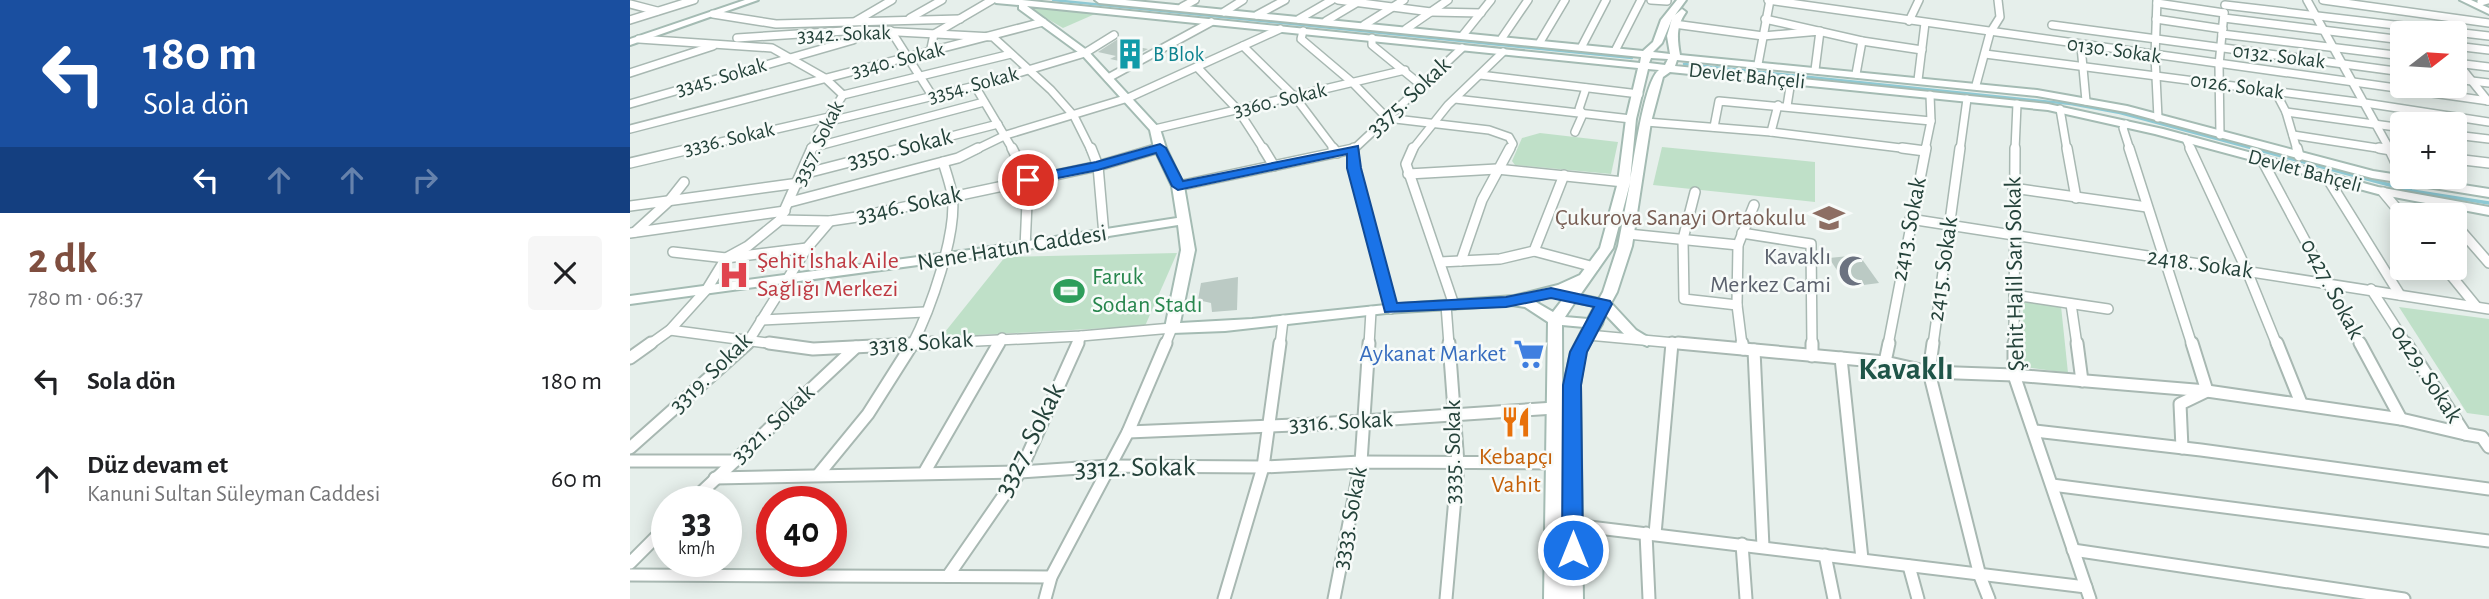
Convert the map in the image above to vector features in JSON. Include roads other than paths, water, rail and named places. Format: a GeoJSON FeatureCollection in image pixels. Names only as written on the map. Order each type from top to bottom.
{"type":"FeatureCollection","features":[{"type":"Feature","properties":{"kind":"street"},"geometry":{"type":"LineString","coordinates":[[630,20],[694,0]]}},
{"type":"Feature","properties":{"kind":"street"},"geometry":{"type":"LineString","coordinates":[[633,39],[740,0]]}},
{"type":"Feature","properties":{"kind":"street"},"geometry":{"type":"LineString","coordinates":[[633,39],[754,0]]}},
{"type":"Feature","properties":{"kind":"street"},"geometry":{"type":"LineString","coordinates":[[855,21],[892,0]]}},
{"type":"Feature","properties":{"kind":"street"},"geometry":{"type":"LineString","coordinates":[[933,97],[890,32],[942,0]]}},
{"type":"Feature","properties":{"kind":"street"},"geometry":{"type":"LineString","coordinates":[[930,53],[934,34],[994,0]]}},
{"type":"Feature","properties":{"kind":"street","name":"Devlet Bahçeli"},"geometry":{"type":"LineString","coordinates":[[994,0],[1600,61],[1647,70],[1672,62],[1758,64],[1976,85],[2086,101],[2390,177]]}},
{"type":"Feature","properties":{"kind":"street","name":"Devlet Bahçeli"},"geometry":{"type":"LineString","coordinates":[[1099,0],[1616,50],[1647,70]]}},
{"type":"Feature","properties":{"kind":"street"},"geometry":{"type":"LineString","coordinates":[[1182,8],[1195,0]]}},
{"type":"Feature","properties":{"kind":"street"},"geometry":{"type":"LineString","coordinates":[[1224,12],[1243,0]]}},
{"type":"Feature","properties":{"kind":"street"},"geometry":{"type":"LineString","coordinates":[[1257,15],[1285,0]]}},
{"type":"Feature","properties":{"kind":"street"},"geometry":{"type":"LineString","coordinates":[[1299,19],[1332,0]]}},
{"type":"Feature","properties":{"kind":"street"},"geometry":{"type":"LineString","coordinates":[[1338,0],[1431,12],[1481,13]]}},
{"type":"Feature","properties":{"kind":"street"},"geometry":{"type":"LineString","coordinates":[[1364,25],[1404,0]]}},
{"type":"Feature","properties":{"kind":"street"},"geometry":{"type":"LineString","coordinates":[[1406,29],[1448,0]]}},
{"type":"Feature","properties":{"kind":"street"},"geometry":{"type":"LineString","coordinates":[[1463,35],[1491,0]]}},
{"type":"Feature","properties":{"kind":"street"},"geometry":{"type":"LineString","coordinates":[[1502,38],[1528,0]]}},
{"type":"Feature","properties":{"kind":"street"},"geometry":{"type":"LineString","coordinates":[[1540,42],[1565,0]]}},
{"type":"Feature","properties":{"kind":"street"},"geometry":{"type":"LineString","coordinates":[[1582,46],[1606,0]]}},
{"type":"Feature","properties":{"kind":"street"},"geometry":{"type":"LineString","coordinates":[[1616,50],[1642,0]]}},
{"type":"Feature","properties":{"kind":"street"},"geometry":{"type":"LineString","coordinates":[[1651,0],[1670,9],[1763,36],[1820,31]]}},
{"type":"Feature","properties":{"kind":"street"},"geometry":{"type":"LineString","coordinates":[[1555,599],[1555,320],[1606,248],[1624,182],[1631,119],[1670,9],[1682,0]]}},
{"type":"Feature","properties":{"kind":"street"},"geometry":{"type":"LineString","coordinates":[[1670,9],[1692,0]]}},
{"type":"Feature","properties":{"kind":"street"},"geometry":{"type":"LineString","coordinates":[[1758,64],[1769,0]]}},
{"type":"Feature","properties":{"kind":"street","name":"0130. Sokak"},"geometry":{"type":"LineString","coordinates":[[1769,0],[2081,46],[2489,101]]}},
{"type":"Feature","properties":{"kind":"street"},"geometry":{"type":"LineString","coordinates":[[1909,21],[1919,0]]}},
{"type":"Feature","properties":{"kind":"street"},"geometry":{"type":"LineString","coordinates":[[1976,85],[1990,33],[2000,17],[1998,0]]}},
{"type":"Feature","properties":{"kind":"street"},"geometry":{"type":"LineString","coordinates":[[2307,0],[2390,150]]}},
{"type":"Feature","properties":{"kind":"street"},"geometry":{"type":"LineString","coordinates":[[2323,0],[2489,23]]}},
{"type":"Feature","properties":{"kind":"street"},"geometry":{"type":"LineString","coordinates":[[2464,0],[2489,11]]}},
{"type":"Feature","properties":{"kind":"street"},"geometry":{"type":"LineString","coordinates":[[1326,22],[1359,1]]}},
{"type":"Feature","properties":{"kind":"street"},"geometry":{"type":"LineString","coordinates":[[2158,118],[2158,75],[2154,56],[2157,1],[2390,26]]}},
{"type":"Feature","properties":{"kind":"street"},"geometry":{"type":"LineString","coordinates":[[1024,3],[1022,6],[1085,53],[1155,129],[1160,148],[1178,186],[1188,250],[1172,328],[1128,432],[1051,577],[1045,599]]}},
{"type":"Feature","properties":{"kind":"street"},"geometry":{"type":"LineString","coordinates":[[630,4],[658,11]]}},
{"type":"Feature","properties":{"kind":"street"},"geometry":{"type":"LineString","coordinates":[[1647,70],[1658,76],[1672,62],[1670,9]]}},
{"type":"Feature","properties":{"kind":"street"},"geometry":{"type":"LineString","coordinates":[[2224,9],[2324,30],[2390,38]]}},
{"type":"Feature","properties":{"kind":"street"},"geometry":{"type":"LineString","coordinates":[[2220,135],[2219,65],[2224,9]]}},
{"type":"Feature","properties":{"kind":"street"},"geometry":{"type":"LineString","coordinates":[[2418,13],[2424,21]]}},
{"type":"Feature","properties":{"kind":"street"},"geometry":{"type":"LineString","coordinates":[[713,14],[770,24],[960,19]]}},
{"type":"Feature","properties":{"kind":"street"},"geometry":{"type":"LineString","coordinates":[[1765,19],[1862,41],[1922,50]]}},
{"type":"Feature","properties":{"kind":"street"},"geometry":{"type":"LineString","coordinates":[[2156,19],[2223,32],[2390,54]]}},
{"type":"Feature","properties":{"kind":"street","name":"3340. Sokak"},"geometry":{"type":"LineString","coordinates":[[630,129],[1043,22]]}},
{"type":"Feature","properties":{"kind":"street"},"geometry":{"type":"LineString","coordinates":[[1108,78],[1211,22]]}},
{"type":"Feature","properties":{"kind":"street"},"geometry":{"type":"LineString","coordinates":[[1918,80],[1925,23]]}},
{"type":"Feature","properties":{"kind":"street"},"geometry":{"type":"LineString","coordinates":[[630,73],[718,45],[770,24]]}},
{"type":"Feature","properties":{"kind":"street","name":"0132. Sokak"},"geometry":{"type":"LineString","coordinates":[[2052,25],[2390,70]]}},
{"type":"Feature","properties":{"kind":"street"},"geometry":{"type":"LineString","coordinates":[[790,202],[967,155],[1006,135],[1128,98],[1280,29]]}},
{"type":"Feature","properties":{"kind":"street","name":"3342. Sokak"},"geometry":{"type":"LineString","coordinates":[[737,38],[860,30],[993,37]]}},
{"type":"Feature","properties":{"kind":"street"},"geometry":{"type":"LineString","coordinates":[[1303,31],[1301,39],[1353,83],[1387,118],[1489,130],[1509,137],[1513,144],[1497,169],[1466,241],[1461,261]]}},
{"type":"Feature","properties":{"kind":"street"},"geometry":{"type":"LineString","coordinates":[[1815,70],[1820,31]]}},
{"type":"Feature","properties":{"kind":"street"},"geometry":{"type":"LineString","coordinates":[[2468,34],[2489,36]]}},
{"type":"Feature","properties":{"kind":"street","name":"3354. Sokak"},"geometry":{"type":"LineString","coordinates":[[828,120],[975,86],[1085,53],[1114,35]]}},
{"type":"Feature","properties":{"kind":"street"},"geometry":{"type":"LineString","coordinates":[[993,37],[1051,90],[1074,116],[1094,152],[1098,166],[1104,235]]}},
{"type":"Feature","properties":{"kind":"street"},"geometry":{"type":"LineString","coordinates":[[1372,38],[1372,45],[1422,85]]}},
{"type":"Feature","properties":{"kind":"street","name":"3357. Sokak"},"geometry":{"type":"LineString","coordinates":[[630,358],[670,330],[707,289],[726,258],[748,246],[783,216],[801,178],[811,148],[843,95],[824,78],[772,48],[633,39]]}},
{"type":"Feature","properties":{"kind":"street","name":"3345. Sokak"},"geometry":{"type":"LineString","coordinates":[[630,104],[853,40]]}},
{"type":"Feature","properties":{"kind":"street"},"geometry":{"type":"LineString","coordinates":[[1856,74],[1862,41]]}},
{"type":"Feature","properties":{"kind":"street"},"geometry":{"type":"LineString","coordinates":[[1243,46],[1295,97],[1337,153]]}},
{"type":"Feature","properties":{"kind":"street"},"geometry":{"type":"LineString","coordinates":[[2081,46],[2086,101]]}},
{"type":"Feature","properties":{"kind":"street","name":"3375. Sokak"},"geometry":{"type":"LineString","coordinates":[[1391,309],[1354,168],[1353,149],[1462,48]]}},
{"type":"Feature","properties":{"kind":"street"},"geometry":{"type":"LineString","coordinates":[[2468,48],[2489,50]]}},
{"type":"Feature","properties":{"kind":"street"},"geometry":{"type":"LineString","coordinates":[[1503,52],[1432,123],[1408,152],[1408,174],[1497,169],[1624,182]]}},
{"type":"Feature","properties":{"kind":"street"},"geometry":{"type":"LineString","coordinates":[[843,95],[1011,54]]}},
{"type":"Feature","properties":{"kind":"street","name":"0126. Sokak"},"geometry":{"type":"LineString","coordinates":[[1985,54],[2275,90],[2489,122]]}},
{"type":"Feature","properties":{"kind":"street","name":"Devlet Bahçeli"},"geometry":{"type":"LineString","coordinates":[[1672,62],[1707,72],[2060,109],[2430,203]]}},
{"type":"Feature","properties":{"kind":"street"},"geometry":{"type":"LineString","coordinates":[[2468,64],[2489,67]]}},
{"type":"Feature","properties":{"kind":"street"},"geometry":{"type":"LineString","coordinates":[[1197,66],[1238,110],[1274,166]]}},
{"type":"Feature","properties":{"kind":"street","name":"3360. Sokak"},"geometry":{"type":"LineString","coordinates":[[1155,129],[1405,70]]}},
{"type":"Feature","properties":{"kind":"street"},"geometry":{"type":"LineString","coordinates":[[1647,70],[1663,77],[1707,72]]}},
{"type":"Feature","properties":{"kind":"street"},"geometry":{"type":"LineString","coordinates":[[1573,599],[1572,385],[1578,352],[1604,304],[1628,234],[1646,122],[1647,70]]}},
{"type":"Feature","properties":{"kind":"street"},"geometry":{"type":"LineString","coordinates":[[1480,75],[1639,94]]}},
{"type":"Feature","properties":{"kind":"street"},"geometry":{"type":"LineString","coordinates":[[2468,76],[2489,101]]}},
{"type":"Feature","properties":{"kind":"street"},"geometry":{"type":"LineString","coordinates":[[1771,132],[1791,81]]}},
{"type":"Feature","properties":{"kind":"street"},"geometry":{"type":"LineString","coordinates":[[2468,81],[2489,83]]}},
{"type":"Feature","properties":{"kind":"street"},"geometry":{"type":"LineString","coordinates":[[975,86],[1006,135],[1028,180],[1025,248]]}},
{"type":"Feature","properties":{"kind":"street"},"geometry":{"type":"LineString","coordinates":[[1584,114],[1579,109],[1586,88]]}},
{"type":"Feature","properties":{"kind":"street"},"geometry":{"type":"LineString","coordinates":[[2275,90],[2286,112],[2299,156]]}},
{"type":"Feature","properties":{"kind":"street","name":"2413. Sokak"},"geometry":{"type":"LineString","coordinates":[[1885,362],[1910,219],[1931,121],[1930,95]]}},
{"type":"Feature","properties":{"kind":"street"},"geometry":{"type":"LineString","coordinates":[[1455,99],[1631,119]]}},
{"type":"Feature","properties":{"kind":"street","name":"2415. Sokak"},"geometry":{"type":"LineString","coordinates":[[1967,99],[1929,372],[1980,576],[1989,599]]}},
{"type":"Feature","properties":{"kind":"street"},"geometry":{"type":"LineString","coordinates":[[1714,127],[1719,101],[1931,121]]}},
{"type":"Feature","properties":{"kind":"street"},"geometry":{"type":"LineString","coordinates":[[811,148],[985,102]]}},
{"type":"Feature","properties":{"kind":"street","name":"Şehit Halil Sarı Sokak"},"geometry":{"type":"LineString","coordinates":[[2017,104],[2013,188],[2014,375],[2088,593]]}},
{"type":"Feature","properties":{"kind":"street"},"geometry":{"type":"LineString","coordinates":[[2060,109],[2076,198]]}},
{"type":"Feature","properties":{"kind":"street"},"geometry":{"type":"LineString","coordinates":[[2286,112],[2390,126]]}},
{"type":"Feature","properties":{"kind":"street"},"geometry":{"type":"LineString","coordinates":[[1574,132],[1584,114]]}},
{"type":"Feature","properties":{"kind":"street","name":"3336. Sokak"},"geometry":{"type":"LineString","coordinates":[[630,163],[828,120]]}},
{"type":"Feature","properties":{"kind":"street"},"geometry":{"type":"LineString","coordinates":[[1646,122],[1771,132],[1925,150]]}},
{"type":"Feature","properties":{"kind":"street","name":"3350. Sokak"},"geometry":{"type":"LineString","coordinates":[[630,206],[801,178],[998,124]]}},
{"type":"Feature","properties":{"kind":"street"},"geometry":{"type":"LineString","coordinates":[[2126,124],[2123,128],[2163,260],[2207,391]]}},
{"type":"Feature","properties":{"kind":"street"},"geometry":{"type":"LineString","coordinates":[[2293,135],[2390,150]]}},
{"type":"Feature","properties":{"kind":"street"},"geometry":{"type":"LineString","coordinates":[[2467,136],[2489,139]]}},
{"type":"Feature","properties":{"kind":"street"},"geometry":{"type":"LineString","coordinates":[[2186,139],[2247,271],[2301,403]]}},
{"type":"Feature","properties":{"kind":"street","name":"3346. Sokak"},"geometry":{"type":"LineString","coordinates":[[632,234],[783,216],[830,221],[1098,166],[1160,148]]}},
{"type":"Feature","properties":{"kind":"street"},"geometry":{"type":"LineString","coordinates":[[1178,186],[1353,149]]}},
{"type":"Feature","properties":{"kind":"street","name":"0427. Sokak"},"geometry":{"type":"LineString","coordinates":[[2262,160],[2401,419]]}},
{"type":"Feature","properties":{"kind":"street"},"geometry":{"type":"LineString","coordinates":[[2467,160],[2489,163]]}},
{"type":"Feature","properties":{"kind":"street"},"geometry":{"type":"LineString","coordinates":[[818,475],[868,414],[914,342],[944,260],[951,226],[952,195],[943,162]]}},
{"type":"Feature","properties":{"kind":"street","name":"3335. Sokak"},"geometry":{"type":"LineString","coordinates":[[1408,174],[1440,262],[1450,305],[1458,464],[1446,599]]}},
{"type":"Feature","properties":{"kind":"street"},"geometry":{"type":"LineString","coordinates":[[1534,251],[1564,175]]}},
{"type":"Feature","properties":{"kind":"street"},"geometry":{"type":"LineString","coordinates":[[2326,176],[2400,295]]}},
{"type":"Feature","properties":{"kind":"street"},"geometry":{"type":"LineString","coordinates":[[632,234],[669,201],[684,181]]}},
{"type":"Feature","properties":{"kind":"street"},"geometry":{"type":"LineString","coordinates":[[2013,188],[2147,207]]}},
{"type":"Feature","properties":{"kind":"street","name":"Devlet Bahçeli"},"geometry":{"type":"LineString","coordinates":[[2467,189],[2489,192]]}},
{"type":"Feature","properties":{"kind":"street"},"geometry":{"type":"LineString","coordinates":[[1695,192],[1684,239],[1684,299],[1737,305]]}},
{"type":"Feature","properties":{"kind":"street"},"geometry":{"type":"LineString","coordinates":[[2383,192],[2392,203]]}},
{"type":"Feature","properties":{"kind":"street"},"geometry":{"type":"LineString","coordinates":[[1754,205],[1738,245],[1737,305],[1749,350],[1763,547]]}},
{"type":"Feature","properties":{"kind":"street","name":"Devlet Bahçeli"},"geometry":{"type":"LineString","coordinates":[[2467,208],[2489,211]]}},
{"type":"Feature","properties":{"kind":"street","name":"2418. Sokak"},"geometry":{"type":"LineString","coordinates":[[1910,219],[2489,309]]}},
{"type":"Feature","properties":{"kind":"street","name":"Nene Hatun Caddesi"},"geometry":{"type":"LineString","coordinates":[[630,300],[790,277],[944,260],[1185,220]]}},
{"type":"Feature","properties":{"kind":"street","name":"3319. Sokak"},"geometry":{"type":"LineString","coordinates":[[630,447],[750,341],[807,248],[830,221]]}},
{"type":"Feature","properties":{"kind":"street"},"geometry":{"type":"LineString","coordinates":[[1742,233],[1811,244],[1812,356]]}},
{"type":"Feature","properties":{"kind":"street"},"geometry":{"type":"LineString","coordinates":[[1628,234],[1738,245]]}},
{"type":"Feature","properties":{"kind":"street"},"geometry":{"type":"LineString","coordinates":[[2467,238],[2489,263]]}},
{"type":"Feature","properties":{"kind":"street"},"geometry":{"type":"LineString","coordinates":[[673,252],[726,258],[807,248]]}},
{"type":"Feature","properties":{"kind":"street"},"geometry":{"type":"LineString","coordinates":[[1440,262],[1519,257],[1534,251],[1590,272]]}},
{"type":"Feature","properties":{"kind":"street"},"geometry":{"type":"LineString","coordinates":[[1506,302],[1551,293],[1590,272]]}},
{"type":"Feature","properties":{"kind":"street"},"geometry":{"type":"LineString","coordinates":[[2455,280],[2476,306]]}},
{"type":"Feature","properties":{"kind":"street","name":"0429. Sokak"},"geometry":{"type":"LineString","coordinates":[[2371,289],[2465,434],[2487,441]]}},
{"type":"Feature","properties":{"kind":"street"},"geometry":{"type":"LineString","coordinates":[[1551,293],[1604,304],[1631,333],[1647,341]]}},
{"type":"Feature","properties":{"kind":"street"},"geometry":{"type":"LineString","coordinates":[[2014,295],[2108,309]]}},
{"type":"Feature","properties":{"kind":"street"},"geometry":{"type":"LineString","coordinates":[[1172,328],[1391,309],[1528,303],[1555,320],[1647,341],[1885,362],[1929,372],[2014,375],[2207,391],[2401,419],[2465,434]]}},
{"type":"Feature","properties":{"kind":"street"},"geometry":{"type":"LineString","coordinates":[[2071,304],[2082,381]]}},
{"type":"Feature","properties":{"kind":"street","name":"3333. Sokak"},"geometry":{"type":"LineString","coordinates":[[1334,599],[1361,463],[1371,311]]}},
{"type":"Feature","properties":{"kind":"street"},"geometry":{"type":"LineString","coordinates":[[761,320],[925,312]]}},
{"type":"Feature","properties":{"kind":"street"},"geometry":{"type":"LineString","coordinates":[[1224,599],[1264,467],[1283,320]]}},
{"type":"Feature","properties":{"kind":"street","name":"3318. Sokak"},"geometry":{"type":"LineString","coordinates":[[670,330],[813,348],[1081,336],[1172,328]]}},
{"type":"Feature","properties":{"kind":"street","name":"3327. Sokak"},"geometry":{"type":"LineString","coordinates":[[948,576],[1020,472],[1081,336]]}},
{"type":"Feature","properties":{"kind":"street"},"geometry":{"type":"LineString","coordinates":[[924,473],[1002,338]]}},
{"type":"Feature","properties":{"kind":"street"},"geometry":{"type":"LineString","coordinates":[[1649,599],[1651,533],[1672,343]]}},
{"type":"Feature","properties":{"kind":"street","name":"3321. Sokak"},"geometry":{"type":"LineString","coordinates":[[707,486],[856,347]]}},
{"type":"Feature","properties":{"kind":"street"},"geometry":{"type":"LineString","coordinates":[[1841,358],[1862,559]]}},
{"type":"Feature","properties":{"kind":"street"},"geometry":{"type":"LineString","coordinates":[[2182,448],[2180,404],[2207,391]]}},
{"type":"Feature","properties":{"kind":"street","name":"3316. Sokak"},"geometry":{"type":"LineString","coordinates":[[1128,432],[1454,416],[1555,408]]}},
{"type":"Feature","properties":{"kind":"street"},"geometry":{"type":"LineString","coordinates":[[2035,431],[2489,489]]}},
{"type":"Feature","properties":{"kind":"street"},"geometry":{"type":"LineString","coordinates":[[630,461],[734,461]]}},
{"type":"Feature","properties":{"kind":"street","name":"3312. Sokak"},"geometry":{"type":"LineString","coordinates":[[715,478],[1020,472],[1110,466],[1555,463]]}},
{"type":"Feature","properties":{"kind":"street"},"geometry":{"type":"LineString","coordinates":[[2052,485],[2489,541]]}},
{"type":"Feature","properties":{"kind":"street"},"geometry":{"type":"LineString","coordinates":[[1573,525],[1862,559],[2088,593]]}},
{"type":"Feature","properties":{"kind":"street"},"geometry":{"type":"LineString","coordinates":[[630,563],[651,542]]}},
{"type":"Feature","properties":{"kind":"street"},"geometry":{"type":"LineString","coordinates":[[1742,544],[1746,599]]}},
{"type":"Feature","properties":{"kind":"street"},"geometry":{"type":"LineString","coordinates":[[2073,550],[2404,599]]}},
{"type":"Feature","properties":{"kind":"street"},"geometry":{"type":"LineString","coordinates":[[1825,555],[1834,599]]}},
{"type":"Feature","properties":{"kind":"street"},"geometry":{"type":"LineString","coordinates":[[1909,566],[1918,599]]}},
{"type":"Feature","properties":{"kind":"street"},"geometry":{"type":"LineString","coordinates":[[630,575],[1051,577]]}},
{"type":"Feature","properties":{"kind":"waterway"},"geometry":{"type":"LineString","coordinates":[[1053,0],[1632,58]]}},
{"type":"Feature","properties":{"kind":"waterway"},"geometry":{"type":"LineString","coordinates":[[1684,64],[2071,104],[2120,113],[2258,150]]}},
{"type":"Feature","properties":{"kind":"waterway"},"geometry":{"type":"LineString","coordinates":[[2252,148],[2412,191],[2489,203]]}},
{"type":"Feature","properties":{"kind":"place","name":"B Blok"},"geometry":{"type":"Point","coordinates":[1130,54]}},
{"type":"Feature","properties":{"kind":"place","name":"Çukurova Sanayi Ortaokulu"},"geometry":{"type":"Point","coordinates":[1829,218]}},
{"type":"Feature","properties":{"kind":"place","name":"Kavaklı Merkez Cami"},"geometry":{"type":"Point","coordinates":[1854,271]}},
{"type":"Feature","properties":{"kind":"place","name":"Şehit İshak Aile Sağlığı Merkezi"},"geometry":{"type":"Point","coordinates":[734,275]}},
{"type":"Feature","properties":{"kind":"place","name":"Faruk Sodan Stadı"},"geometry":{"type":"Point","coordinates":[1069,291]}},
{"type":"Feature","properties":{"kind":"place","name":"Aykanat Market"},"geometry":{"type":"Point","coordinates":[1529,354]}},
{"type":"Feature","properties":{"kind":"place","name":"Kebapçı Vahit"},"geometry":{"type":"Point","coordinates":[1516,422]}},
{"type":"Feature","properties":{"kind":"district","name":"Kavaklı"},"geometry":{"type":"Point","coordinates":[1906,369]}}]}
